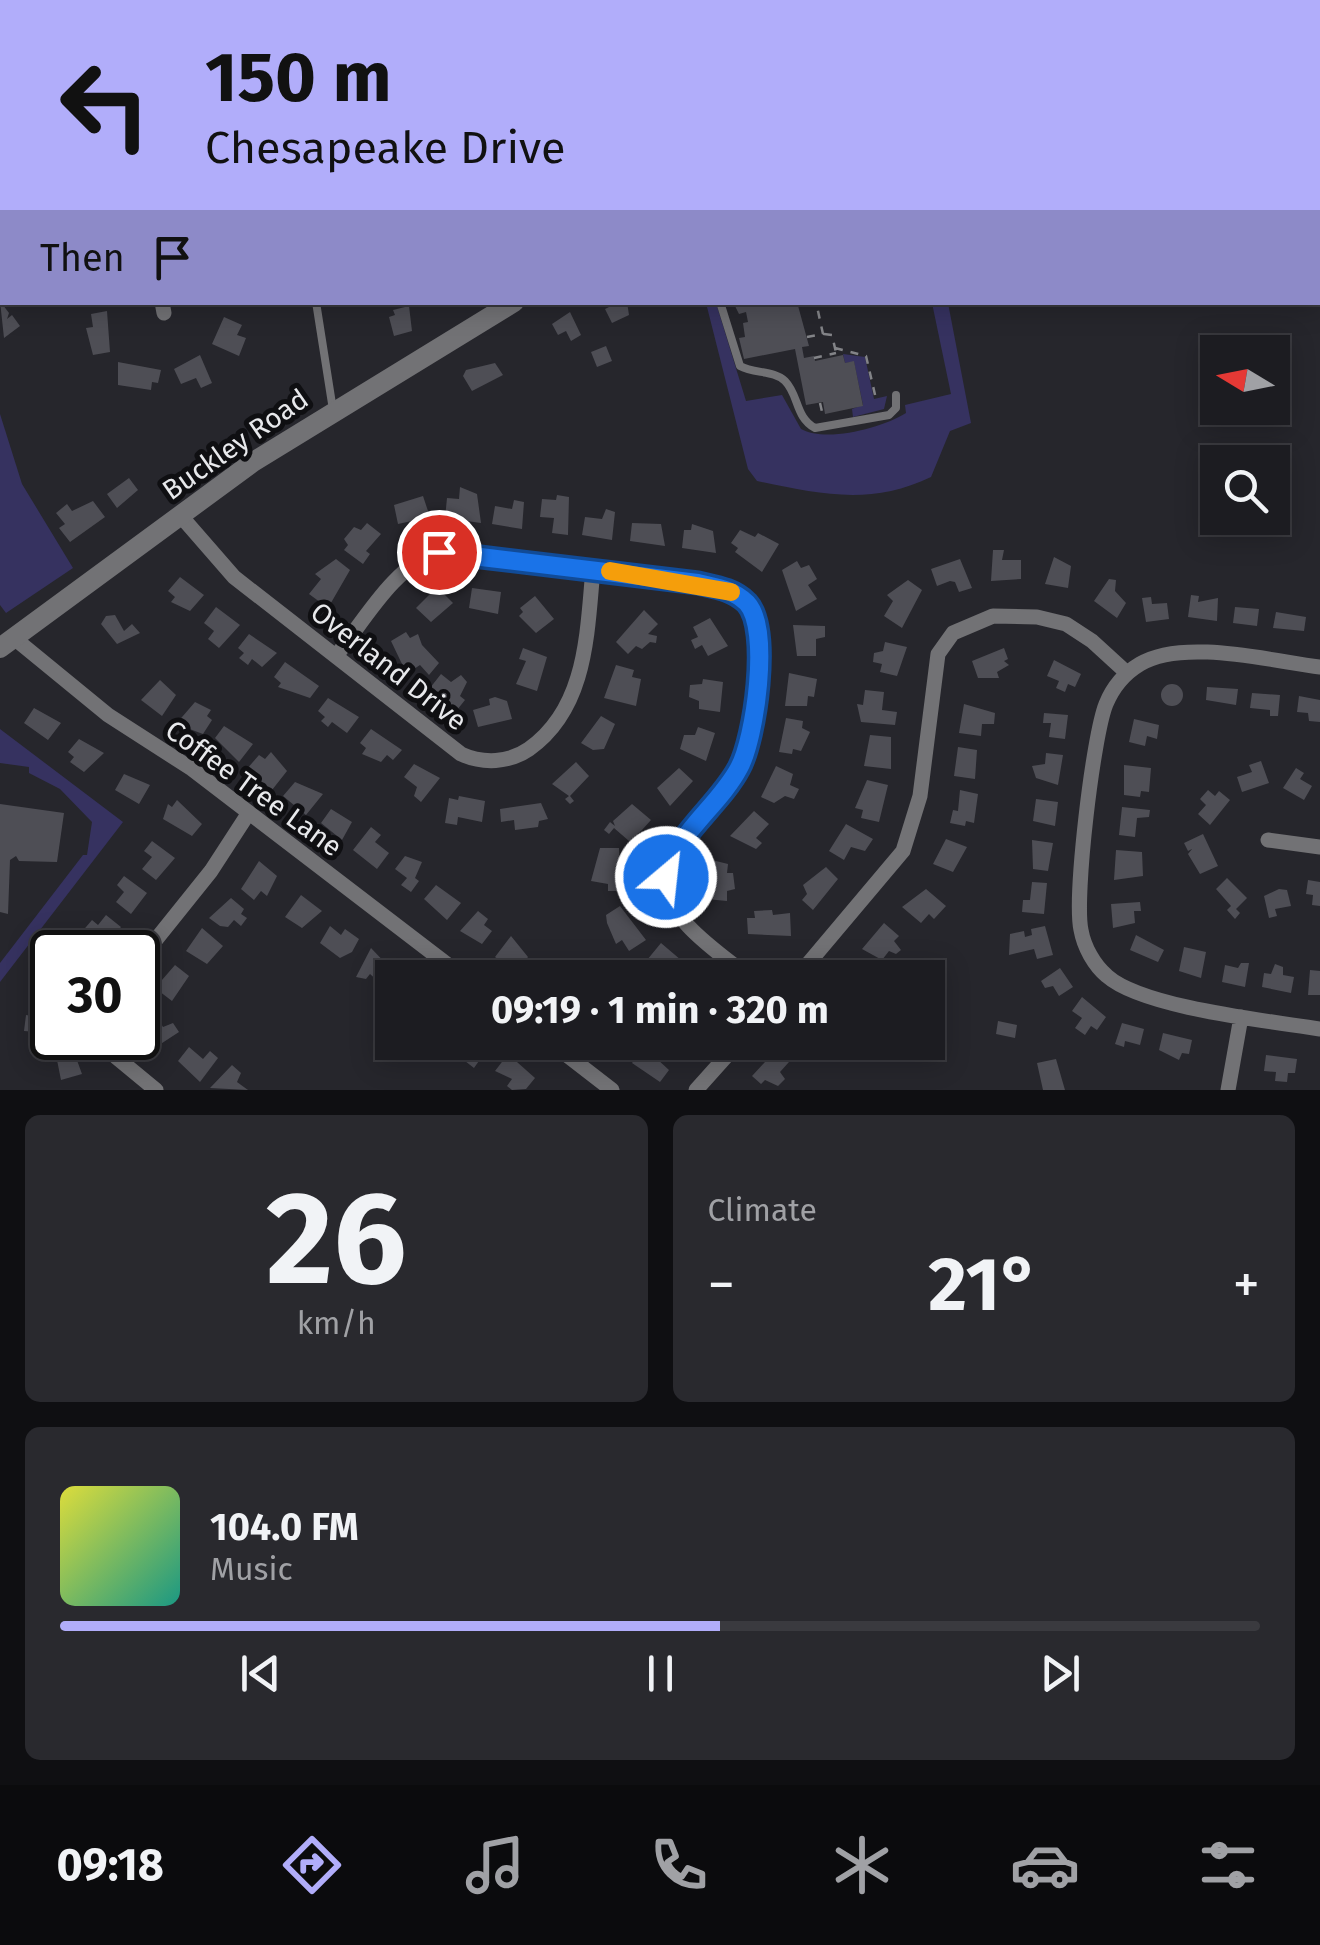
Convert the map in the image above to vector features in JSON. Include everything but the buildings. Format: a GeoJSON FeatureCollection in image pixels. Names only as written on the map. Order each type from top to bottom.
{"type":"FeatureCollection","features":[{"type":"Feature","properties":{"kind":"street","name":"Buckley Road"},"geometry":{"type":"LineString","coordinates":[[7,643],[180,515],[333,410],[509,305]]}},
{"type":"Feature","properties":{"kind":"street","name":"Overland Drive"},"geometry":{"type":"LineString","coordinates":[[180,515],[234,577],[461,754],[494,762],[516,757],[552,727],[570,701],[582,666],[593,569]]}},
{"type":"Feature","properties":{"kind":"street"},"geometry":{"type":"LineString","coordinates":[[336,656],[406,570],[423,556],[469,552],[729,590],[754,614],[760,634],[748,742],[725,791],[682,842],[668,868],[666,883],[682,917],[730,960]]}},
{"type":"Feature","properties":{"kind":"street"},"geometry":{"type":"LineString","coordinates":[[811,960],[904,851],[920,796],[938,654],[943,643],[973,621],[1012,614],[1066,624],[1092,641],[1127,673]]}},
{"type":"Feature","properties":{"kind":"street","name":"Coffee Tree Lane"},"geometry":{"type":"LineString","coordinates":[[7,643],[108,716],[192,769],[442,960]]}},
{"type":"Feature","properties":{"kind":"street"},"geometry":{"type":"LineString","coordinates":[[1320,667],[1183,651],[1154,658],[1127,673],[1106,704],[1098,736],[1078,909],[1081,934],[1090,957],[1123,986],[1241,1018],[1320,1029]]}},
{"type":"Feature","properties":{"kind":"street"},"geometry":{"type":"LineString","coordinates":[[160,934],[211,870],[248,814]]}},
{"type":"Feature","properties":{"kind":"street"},"geometry":{"type":"LineString","coordinates":[[1268,840],[1320,847]]}},
{"type":"Feature","properties":{"kind":"street"},"geometry":{"type":"LineString","coordinates":[[1228,1090],[1241,1018]]}},
{"type":"Feature","properties":{"kind":"street"},"geometry":{"type":"LineString","coordinates":[[120,1060],[156,1090]]}},
{"type":"Feature","properties":{"kind":"street"},"geometry":{"type":"LineString","coordinates":[[573,1060],[612,1090]]}},
{"type":"Feature","properties":{"kind":"street"},"geometry":{"type":"LineString","coordinates":[[696,1090],[723,1060]]}},
{"type":"Feature","properties":{"kind":"lane"},"geometry":{"type":"LineString","coordinates":[[316,305],[333,410]]}},
{"type":"Feature","properties":{"kind":"lane"},"geometry":{"type":"LineString","coordinates":[[721,305],[740,366],[776,374],[788,384],[798,411],[814,428],[889,415],[896,408],[896,395]]}},
{"type":"Feature","properties":{"kind":"path"},"geometry":{"type":"LineString","coordinates":[[817,305],[823,334]]}},
{"type":"Feature","properties":{"kind":"path"},"geometry":{"type":"LineString","coordinates":[[808,337],[832,335],[836,353]]}},
{"type":"Feature","properties":{"kind":"path"},"geometry":{"type":"LineString","coordinates":[[814,358],[836,353],[866,356],[876,399]]}},
{"type":"Feature","properties":{"kind":"shaded area"},"geometry":{"type":"Polygon","coordinates":[[[707,305],[717,305],[746,401],[782,395],[801,429],[825,435],[883,424],[906,413],[905,405],[951,394],[932,305],[948,305],[971,423],[950,431],[931,477],[887,492],[845,495],[757,481],[748,469],[707,305]]]}},
{"type":"Feature","properties":{"kind":"shaded area"},"geometry":{"type":"Polygon","coordinates":[[[843,354],[865,357],[874,399],[887,396],[884,409],[853,417],[852,409],[863,405],[854,362],[845,363],[843,354]]]}},
{"type":"Feature","properties":{"kind":"shaded area"},"geometry":{"type":"Polygon","coordinates":[[[0,414],[22,484],[73,568],[6,613],[0,605],[0,414]]]}},
{"type":"Feature","properties":{"kind":"shaded area"},"geometry":{"type":"Polygon","coordinates":[[[0,729],[123,822],[40,930],[30,930],[30,943],[0,982],[0,963],[83,855],[87,855],[92,822],[60,789],[29,773],[29,767],[0,763],[0,729]]]}},
{"type":"Feature","properties":{"kind":"slow traffic"},"geometry":{"type":"LineString","coordinates":[[610,571],[698,583],[731,592]]}},
{"type":"Feature","properties":{"kind":"route"},"geometry":{"type":"LineString","coordinates":[[439,552],[469,552],[698,583],[729,590],[746,602],[760,634],[748,742],[725,791],[682,842],[666,877]]}}]}
